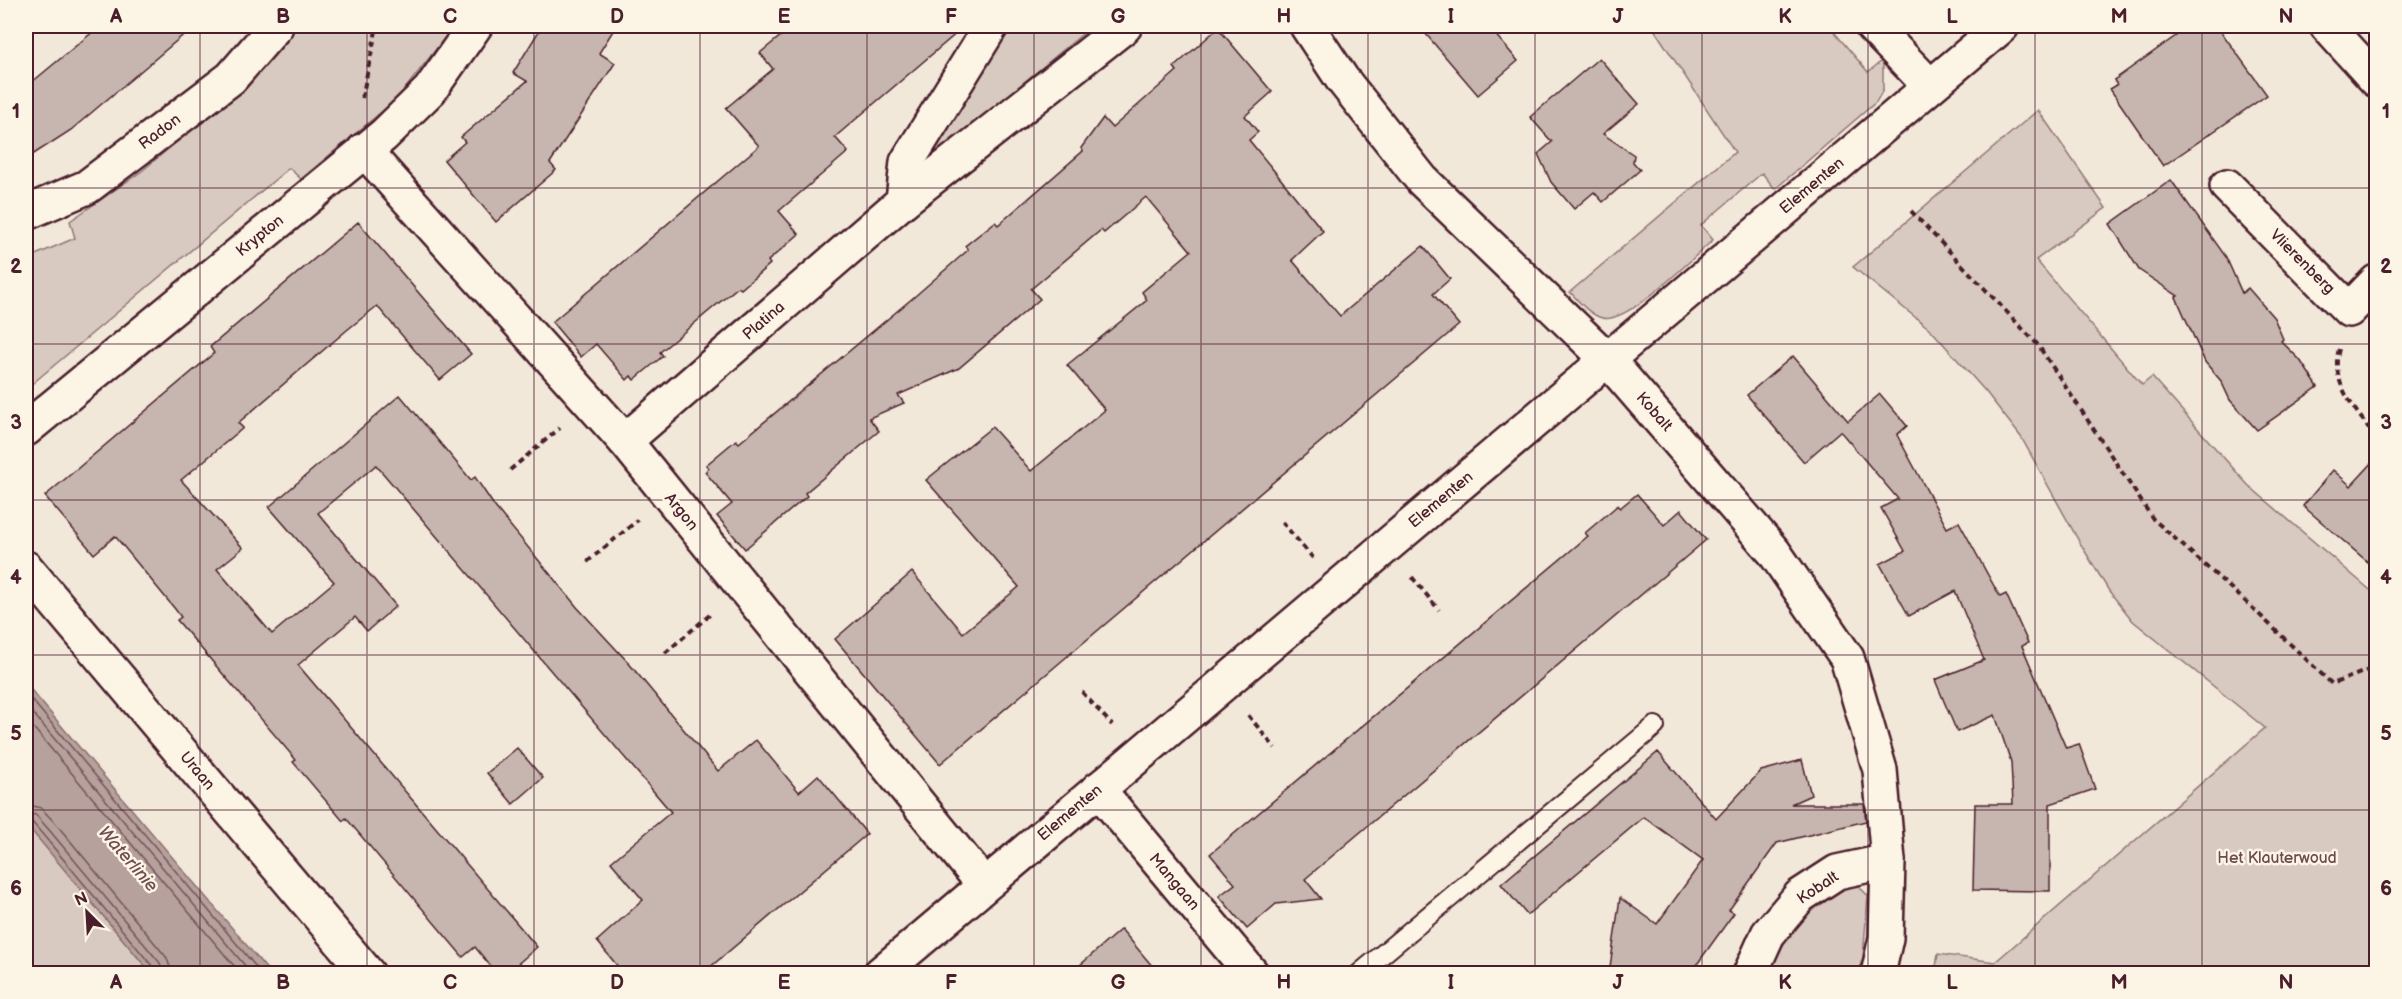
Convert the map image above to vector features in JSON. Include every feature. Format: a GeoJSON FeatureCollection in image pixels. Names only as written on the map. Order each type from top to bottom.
{"type":"FeatureCollection","features":[{"type":"Feature","properties":{"kind":"street","name":"Radon"},"geometry":{"type":"LineString","coordinates":[[26,213],[96,181],[231,78],[276,26]]}},
{"type":"Feature","properties":{"kind":"street","name":"Krypton"},"geometry":{"type":"LineString","coordinates":[[26,429],[374,143],[430,90],[476,26]]}},
{"type":"Feature","properties":{"kind":"street"},"geometry":{"type":"LineString","coordinates":[[903,201],[907,162],[992,26]]}},
{"type":"Feature","properties":{"kind":"street","name":"Platina"},"geometry":{"type":"LineString","coordinates":[[625,441],[903,201],[1125,26]]}},
{"type":"Feature","properties":{"kind":"street","name":"Kobalt"},"geometry":{"type":"LineString","coordinates":[[1307,26],[1342,79],[1422,180],[1608,359],[1774,552],[1847,658],[1880,770],[1888,861],[1886,938],[1878,974]]}},
{"type":"Feature","properties":{"kind":"street"},"geometry":{"type":"LineString","coordinates":[[1872,26],[1930,86]]}},
{"type":"Feature","properties":{"kind":"street","name":"Elementen"},"geometry":{"type":"LineString","coordinates":[[880,974],[2002,26]]}},
{"type":"Feature","properties":{"kind":"street"},"geometry":{"type":"LineString","coordinates":[[2327,26],[2376,80]]}},
{"type":"Feature","properties":{"kind":"street","name":"Argon"},"geometry":{"type":"LineString","coordinates":[[374,143],[590,403],[625,441],[984,885]]}},
{"type":"Feature","properties":{"kind":"street","name":"Vlierenberg"},"geometry":{"type":"LineString","coordinates":[[2227,186],[2349,310]]}},
{"type":"Feature","properties":{"kind":"street"},"geometry":{"type":"LineString","coordinates":[[2349,310],[2376,282]]}},
{"type":"Feature","properties":{"kind":"street","name":"Uraan"},"geometry":{"type":"LineString","coordinates":[[26,568],[368,974]]}},
{"type":"Feature","properties":{"kind":"street","name":"Mangaan"},"geometry":{"type":"LineString","coordinates":[[1098,789],[1252,974]]}},
{"type":"Feature","properties":{"kind":"street","name":"Kobalt"},"geometry":{"type":"LineString","coordinates":[[1750,974],[1767,934],[1800,896],[1837,872],[1888,861]]}},
{"type":"Feature","properties":{"kind":"lane"},"geometry":{"type":"LineString","coordinates":[[1359,974],[1655,726]]}},
{"type":"Feature","properties":{"kind":"path"},"geometry":{"type":"LineString","coordinates":[[374,143],[361,105],[377,26]]}},
{"type":"Feature","properties":{"kind":"path"},"geometry":{"type":"LineString","coordinates":[[1911,211],[2038,345],[2153,519],[2244,600],[2331,684],[2376,667]]}},
{"type":"Feature","properties":{"kind":"path"},"geometry":{"type":"LineString","coordinates":[[2349,310],[2334,363],[2349,402],[2376,437]]}},
{"type":"Feature","properties":{"kind":"path"},"geometry":{"type":"LineString","coordinates":[[510,470],[590,403]]}},
{"type":"Feature","properties":{"kind":"path"},"geometry":{"type":"LineString","coordinates":[[588,562],[668,495]]}},
{"type":"Feature","properties":{"kind":"path"},"geometry":{"type":"LineString","coordinates":[[665,653],[743,588]]}},
{"type":"Feature","properties":{"kind":"green space"},"geometry":{"type":"Polygon","coordinates":[[[289,26],[454,26],[398,98],[301,179],[289,168],[26,389],[26,259],[75,238],[70,221],[142,171],[264,68],[275,39],[289,26]]]}},
{"type":"Feature","properties":{"kind":"green space"},"geometry":{"type":"Polygon","coordinates":[[[1012,26],[1092,26],[926,164],[920,159],[1012,26]]]}},
{"type":"Feature","properties":{"kind":"green space"},"geometry":{"type":"Polygon","coordinates":[[[1652,26],[1829,26],[1868,72],[1883,60],[1883,90],[1876,102],[1775,189],[1762,173],[1701,225],[1713,240],[1660,288],[1628,311],[1613,317],[1602,318],[1588,310],[1570,292],[1735,152],[1652,26]]]}},
{"type":"Feature","properties":{"kind":"green space","name":"Het Klauterwoud"},"geometry":{"type":"Polygon","coordinates":[[[2038,110],[2106,208],[2036,260],[2142,385],[2152,377],[2248,485],[2376,595],[2376,973],[1935,973],[1938,954],[1995,962],[2265,728],[2133,621],[2109,591],[2021,437],[1986,392],[1931,330],[1853,267],[2038,110]]]}},
{"type":"Feature","properties":{"kind":"green space"},"geometry":{"type":"Polygon","coordinates":[[[26,824],[40,840],[151,973],[26,973],[26,824]]]}},
{"type":"Feature","properties":{"kind":"green space"},"geometry":{"type":"Polygon","coordinates":[[[1856,883],[1868,896],[1863,957],[1858,973],[1766,974],[1792,931],[1813,905],[1840,887],[1856,883]]]}},
{"type":"Feature","properties":{"kind":"water","name":"Waterlinie"},"geometry":{"type":"Polygon","coordinates":[[[26,684],[270,973],[151,973],[26,824],[26,684]]]}},
{"type":"Feature","properties":{"kind":"building"},"geometry":{"type":"Polygon","coordinates":[[[100,26],[194,26],[71,130],[26,159],[26,87],[100,26]]]}},
{"type":"Feature","properties":{"kind":"building"},"geometry":{"type":"Polygon","coordinates":[[[542,26],[616,26],[599,53],[615,63],[550,163],[556,170],[496,222],[444,160],[465,142],[461,137],[527,81],[513,73],[542,26]]]}},
{"type":"Feature","properties":{"kind":"building"},"geometry":{"type":"Polygon","coordinates":[[[793,26],[965,26],[835,137],[848,152],[779,211],[799,234],[768,261],[770,264],[741,289],[738,287],[660,352],[663,356],[634,380],[631,376],[627,380],[596,344],[581,357],[552,322],[759,146],[726,108],[773,69],[760,53],[793,26]]]}},
{"type":"Feature","properties":{"kind":"building"},"geometry":{"type":"Polygon","coordinates":[[[1419,26],[1488,26],[1518,61],[1478,95],[1419,26]]]}},
{"type":"Feature","properties":{"kind":"building"},"geometry":{"type":"Polygon","coordinates":[[[2190,26],[2217,26],[2267,95],[2163,166],[2110,89],[2117,85],[2114,80],[2190,26]]]}},
{"type":"Feature","properties":{"kind":"building"},"geometry":{"type":"Polygon","coordinates":[[[1218,28],[1272,92],[1245,116],[1258,132],[1249,140],[1323,231],[1292,260],[1340,316],[1423,246],[1450,279],[1433,294],[1459,325],[940,764],[835,639],[912,572],[963,633],[1019,587],[926,480],[992,427],[1031,471],[1105,410],[1067,365],[1147,300],[1142,292],[1191,251],[1146,197],[1104,233],[1101,230],[1031,289],[1040,299],[959,368],[898,395],[904,403],[869,418],[879,431],[805,493],[807,496],[745,549],[717,516],[732,504],[705,472],[709,468],[706,465],[736,440],[739,443],[914,297],[968,250],[965,246],[995,222],[998,225],[1083,151],[1081,148],[1103,118],[1112,128],[1177,71],[1174,67],[1218,28]]]}},
{"type":"Feature","properties":{"kind":"building"},"geometry":{"type":"Polygon","coordinates":[[[1599,58],[1639,104],[1603,134],[1634,155],[1633,162],[1640,170],[1603,202],[1594,192],[1574,209],[1551,182],[1538,154],[1552,142],[1530,117],[1599,58]]]}},
{"type":"Feature","properties":{"kind":"building"},"geometry":{"type":"Polygon","coordinates":[[[2171,180],[2226,257],[2242,293],[2248,288],[2274,318],[2283,339],[2281,341],[2300,360],[2318,387],[2257,430],[2230,400],[2221,381],[2205,362],[2176,297],[2178,296],[2139,270],[2110,224],[2171,180]]]}},
{"type":"Feature","properties":{"kind":"building"},"geometry":{"type":"Polygon","coordinates":[[[358,222],[471,354],[440,380],[377,306],[347,330],[238,423],[243,428],[181,480],[243,548],[217,569],[272,634],[334,582],[269,507],[400,395],[471,480],[475,477],[495,507],[577,607],[627,661],[718,771],[756,740],[799,792],[818,775],[867,834],[702,974],[624,974],[597,941],[643,900],[611,862],[671,812],[376,465],[318,513],[396,606],[367,631],[355,617],[298,665],[537,947],[506,974],[497,974],[475,947],[463,957],[346,818],[343,821],[293,762],[296,760],[177,620],[181,617],[115,536],[94,554],[45,496],[214,353],[210,347],[358,222]]]}},
{"type":"Feature","properties":{"kind":"building"},"geometry":{"type":"Polygon","coordinates":[[[1793,356],[1848,421],[1880,394],[1907,426],[1897,435],[1947,528],[1959,522],[2000,597],[2006,594],[2028,643],[2022,646],[2066,748],[2079,744],[2095,789],[2050,804],[2050,891],[1973,890],[1975,804],[2013,804],[2011,762],[1995,715],[1957,732],[1935,680],[1984,660],[1955,591],[1909,616],[1880,564],[1905,551],[1881,508],[1898,499],[1840,431],[1804,462],[1747,395],[1793,356]]]}},
{"type":"Feature","properties":{"kind":"building"},"geometry":{"type":"Polygon","coordinates":[[[2376,459],[2376,569],[2303,506],[2333,470],[2351,486],[2376,459]]]}},
{"type":"Feature","properties":{"kind":"building"},"geometry":{"type":"Polygon","coordinates":[[[1637,494],[1664,525],[1681,510],[1706,540],[1305,879],[1321,899],[1276,904],[1247,929],[1219,896],[1235,884],[1210,854],[1588,536],[1585,533],[1618,505],[1620,508],[1637,494]]]}},
{"type":"Feature","properties":{"kind":"building"},"geometry":{"type":"Polygon","coordinates":[[[517,748],[543,778],[513,804],[487,773],[517,748]]]}},
{"type":"Feature","properties":{"kind":"building"},"geometry":{"type":"Polygon","coordinates":[[[1658,752],[1716,819],[1761,771],[1802,760],[1811,795],[1791,804],[1864,804],[1866,821],[1777,843],[1729,910],[1734,913],[1690,974],[1609,974],[1620,898],[1657,924],[1703,860],[1644,817],[1527,915],[1501,884],[1658,752]]]}},
{"type":"Feature","properties":{"kind":"building"},"geometry":{"type":"Polygon","coordinates":[[[1121,929],[1159,974],[1070,974],[1121,929]]]}}]}
